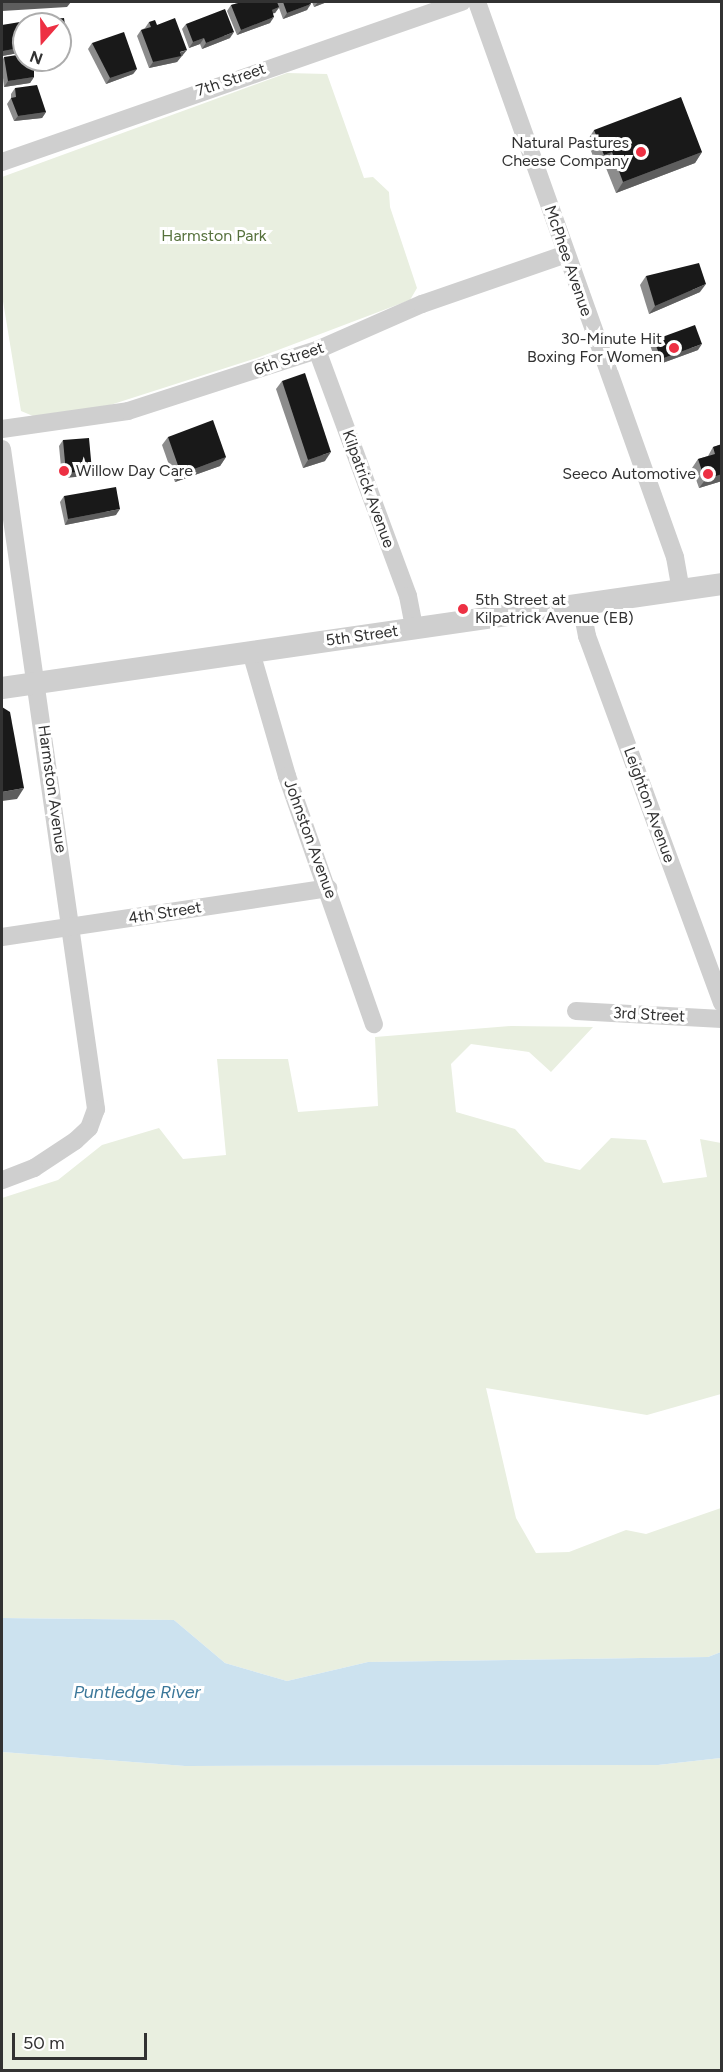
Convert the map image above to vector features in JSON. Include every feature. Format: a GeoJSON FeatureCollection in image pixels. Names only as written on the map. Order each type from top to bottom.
{"type":"FeatureCollection","features":[{"type":"Feature","properties":{"kind":"street","name":"7th Street"},"geometry":{"type":"LineString","coordinates":[[2,162],[462,2]]}},
{"type":"Feature","properties":{"kind":"street","name":"McPhee Avenue"},"geometry":{"type":"LineString","coordinates":[[477,2],[675,557],[681,590]]}},
{"type":"Feature","properties":{"kind":"street","name":"6th Street"},"geometry":{"type":"LineString","coordinates":[[2,429],[128,411],[317,350],[422,304],[566,254]]}},
{"type":"Feature","properties":{"kind":"street","name":"Kilpatrick Avenue"},"geometry":{"type":"LineString","coordinates":[[317,350],[408,596],[414,628]]}},
{"type":"Feature","properties":{"kind":"street","name":"Harmston Avenue"},"geometry":{"type":"LineString","coordinates":[[2,449],[96,1109],[89,1128],[53,1157],[2,1180]]}},
{"type":"Feature","properties":{"kind":"street","name":"5th Street"},"geometry":{"type":"LineString","coordinates":[[2,688],[722,584]]}},
{"type":"Feature","properties":{"kind":"street","name":"Leighton Avenue"},"geometry":{"type":"LineString","coordinates":[[581,605],[587,636],[722,1003]]}},
{"type":"Feature","properties":{"kind":"street","name":"Johnston Avenue"},"geometry":{"type":"LineString","coordinates":[[251,652],[287,776],[374,1024]]}},
{"type":"Feature","properties":{"kind":"street","name":"4th Street"},"geometry":{"type":"LineString","coordinates":[[2,937],[328,888]]}},
{"type":"Feature","properties":{"kind":"street","name":"3rd Street"},"geometry":{"type":"LineString","coordinates":[[576,1011],[722,1019]]}},
{"type":"Feature","properties":{"kind":"green space","name":"Harmston Park"},"geometry":{"type":"Polygon","coordinates":[[[287,73],[327,74],[364,178],[373,177],[389,192],[390,207],[417,288],[410,300],[257,358],[107,406],[33,416],[21,411],[2,295],[2,177],[287,73]]]}},
{"type":"Feature","properties":{"kind":"green space"},"geometry":{"type":"Polygon","coordinates":[[[511,1026],[593,1027],[551,1072],[529,1052],[471,1044],[451,1064],[456,1112],[515,1129],[545,1162],[580,1170],[611,1138],[646,1140],[663,1183],[707,1177],[700,1139],[721,1143],[721,1394],[647,1415],[486,1388],[516,1518],[536,1553],[569,1552],[626,1530],[646,1534],[721,1508],[721,1652],[708,1657],[368,1662],[287,1681],[225,1663],[174,1620],[2,1618],[2,1198],[58,1180],[102,1145],[159,1128],[183,1159],[226,1155],[217,1059],[288,1059],[298,1112],[378,1106],[375,1037],[511,1026]]]}},
{"type":"Feature","properties":{"kind":"green space"},"geometry":{"type":"Polygon","coordinates":[[[2,1752],[185,1766],[658,1765],[721,1758],[721,2070],[2,2070],[2,1752]]]}},
{"type":"Feature","properties":{"kind":"water","name":"Puntledge River"},"geometry":{"type":"Polygon","coordinates":[[[2,1618],[174,1620],[225,1663],[287,1681],[368,1662],[708,1657],[721,1652],[721,1758],[658,1765],[185,1766],[2,1752],[2,1618]]]}},
{"type":"Feature","properties":{"kind":"building"},"geometry":{"type":"Polygon","coordinates":[[[242,2],[277,2],[279,7],[272,10],[274,17],[241,30],[231,5],[242,2]]]}},
{"type":"Feature","properties":{"kind":"building"},"geometry":{"type":"Polygon","coordinates":[[[283,2],[310,2],[311,4],[287,13],[283,2]]]}},
{"type":"Feature","properties":{"kind":"building"},"geometry":{"type":"Polygon","coordinates":[[[225,9],[234,32],[206,43],[204,38],[193,42],[186,24],[225,9]]]}},
{"type":"Feature","properties":{"kind":"building"},"geometry":{"type":"Polygon","coordinates":[[[175,18],[187,50],[180,52],[181,56],[153,62],[141,30],[151,27],[149,22],[155,20],[157,25],[175,18]]]}},
{"type":"Feature","properties":{"kind":"building"},"geometry":{"type":"Polygon","coordinates":[[[12,23],[12,49],[3,51],[2,25],[12,23]]]}},
{"type":"Feature","properties":{"kind":"building"},"geometry":{"type":"Polygon","coordinates":[[[124,32],[137,69],[110,78],[92,43],[124,32]]]}},
{"type":"Feature","properties":{"kind":"building"},"geometry":{"type":"Polygon","coordinates":[[[12,56],[12,72],[34,72],[34,77],[8,81],[4,57],[12,56]]]}},
{"type":"Feature","properties":{"kind":"building"},"geometry":{"type":"Polygon","coordinates":[[[37,85],[46,112],[18,116],[11,98],[16,97],[15,88],[37,85]]]}},
{"type":"Feature","properties":{"kind":"building","name":"Natural Pastures Cheese Company"},"geometry":{"type":"Polygon","coordinates":[[[681,97],[702,152],[623,182],[612,152],[604,155],[594,130],[681,97]]]}},
{"type":"Feature","properties":{"kind":"building"},"geometry":{"type":"Polygon","coordinates":[[[699,263],[706,284],[655,306],[646,276],[699,263]]]}},
{"type":"Feature","properties":{"kind":"building","name":"30-Minute Hit Boxing For Women"},"geometry":{"type":"Polygon","coordinates":[[[695,325],[702,344],[661,359],[654,340],[695,325]]]}},
{"type":"Feature","properties":{"kind":"building"},"geometry":{"type":"Polygon","coordinates":[[[305,373],[331,452],[308,460],[282,381],[305,373]]]}},
{"type":"Feature","properties":{"kind":"building"},"geometry":{"type":"Polygon","coordinates":[[[213,420],[226,457],[181,474],[168,437],[213,420]]]}},
{"type":"Feature","properties":{"kind":"building"},"geometry":{"type":"Polygon","coordinates":[[[89,438],[92,471],[66,473],[63,440],[89,438]]]}},
{"type":"Feature","properties":{"kind":"building"},"geometry":{"type":"Polygon","coordinates":[[[722,444],[722,474],[705,480],[698,459],[715,454],[713,447],[722,444]]]}},
{"type":"Feature","properties":{"kind":"building"},"geometry":{"type":"Polygon","coordinates":[[[116,487],[120,509],[68,519],[64,496],[116,487]]]}},
{"type":"Feature","properties":{"kind":"building"},"geometry":{"type":"Polygon","coordinates":[[[2,707],[10,712],[24,788],[2,792],[2,707]]]}},
{"type":"Feature","properties":{"kind":"place","name":"Natural Pastures Cheese Company"},"geometry":{"type":"Point","coordinates":[641,152]}},
{"type":"Feature","properties":{"kind":"place","name":"30-Minute Hit Boxing For Women"},"geometry":{"type":"Point","coordinates":[674,348]}},
{"type":"Feature","properties":{"kind":"place","name":"Willow Day Care"},"geometry":{"type":"Point","coordinates":[64,471]}},
{"type":"Feature","properties":{"kind":"place","name":"Seeco Automotive"},"geometry":{"type":"Point","coordinates":[708,474]}},
{"type":"Feature","properties":{"kind":"place","name":"5th Street at Kilpatrick Avenue (EB)"},"geometry":{"type":"Point","coordinates":[463,609]}}]}
